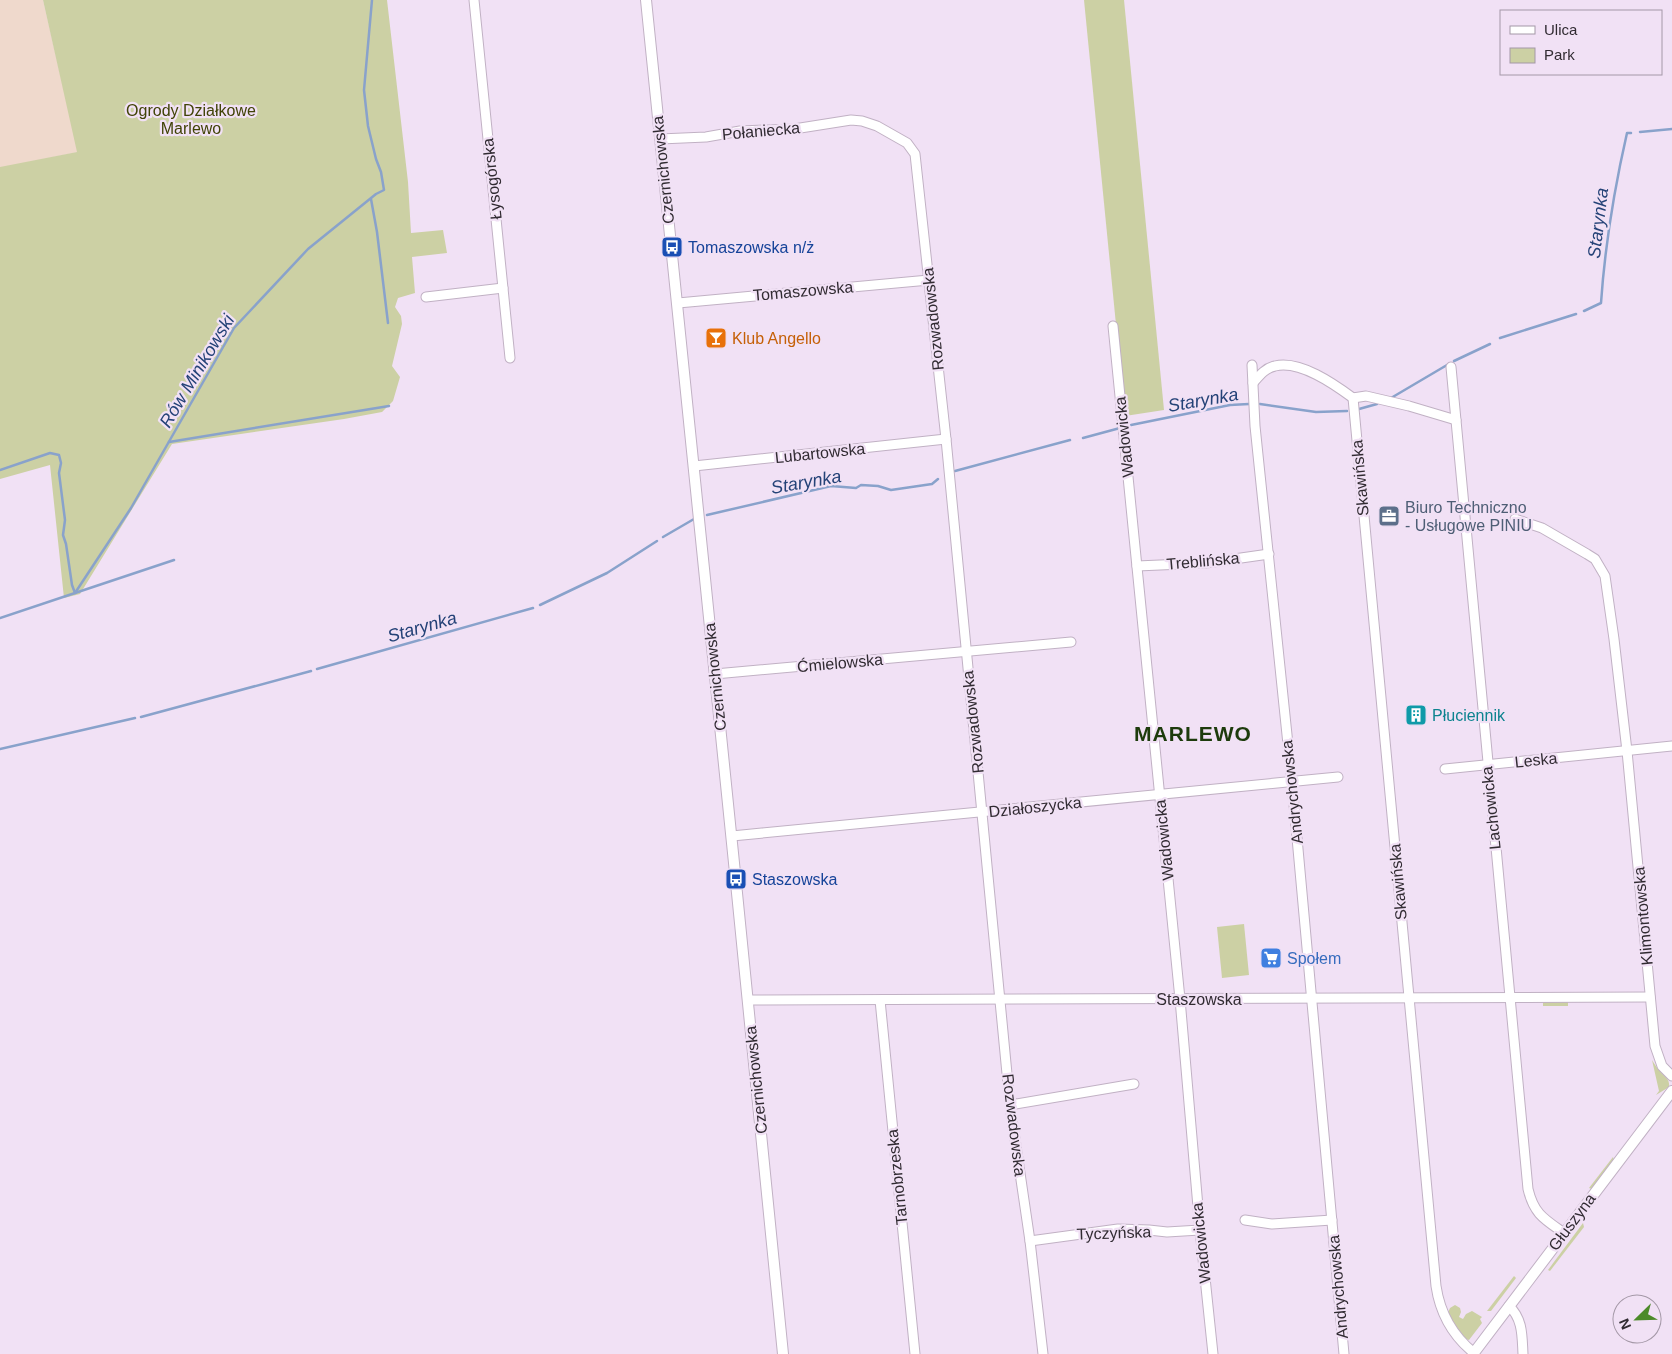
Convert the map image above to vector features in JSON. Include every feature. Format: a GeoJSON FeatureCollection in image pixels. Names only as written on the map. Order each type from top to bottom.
{"type":"FeatureCollection","features":[{"type":"Feature","properties":{"kind":"street","name":"Łysogórska"},"geometry":{"type":"LineString","coordinates":[[474,0],[510,358]]}},
{"type":"Feature","properties":{"kind":"street","name":"Czernichowska"},"geometry":{"type":"LineString","coordinates":[[646,0],[783,1354]]}},
{"type":"Feature","properties":{"kind":"street","name":"Połaniecka"},"geometry":{"type":"LineString","coordinates":[[660,139],[706,137],[740,131],[814,126],[841,121],[862,121]]}},
{"type":"Feature","properties":{"kind":"street","name":"Rozwadowska"},"geometry":{"type":"LineString","coordinates":[[862,121],[877,126],[901,139],[914,150],[918,164],[1010,1104],[1044,1354]]}},
{"type":"Feature","properties":{"kind":"street","name":"Tomaszowska"},"geometry":{"type":"LineString","coordinates":[[678,303],[929,280]]}},
{"type":"Feature","properties":{"kind":"street"},"geometry":{"type":"LineString","coordinates":[[426,297],[503,288]]}},
{"type":"Feature","properties":{"kind":"street","name":"Wadowicka"},"geometry":{"type":"LineString","coordinates":[[1113,326],[1180,999],[1213,1354]]}},
{"type":"Feature","properties":{"kind":"street","name":"Andrychowska"},"geometry":{"type":"LineString","coordinates":[[1252,365],[1255,426],[1292,783],[1344,1354]]}},
{"type":"Feature","properties":{"kind":"street"},"geometry":{"type":"LineString","coordinates":[[1253,383],[1263,372],[1273,366],[1283,365],[1303,370],[1333,383],[1353,398],[1366,396],[1456,420]]}},
{"type":"Feature","properties":{"kind":"street","name":"Lachowicka"},"geometry":{"type":"LineString","coordinates":[[1451,368],[1529,1195],[1539,1215],[1564,1233]]}},
{"type":"Feature","properties":{"kind":"street","name":"Skawińska"},"geometry":{"type":"LineString","coordinates":[[1353,398],[1437,1295],[1449,1324],[1462,1343],[1473,1354]]}},
{"type":"Feature","properties":{"kind":"street","name":"Lubartowska"},"geometry":{"type":"LineString","coordinates":[[694,466],[946,440]]}},
{"type":"Feature","properties":{"kind":"street","name":"Klimontowska"},"geometry":{"type":"LineString","coordinates":[[1515,520],[1542,528],[1579,548],[1594,560],[1607,584],[1627,751],[1655,1046],[1659,1061],[1672,1076]]}},
{"type":"Feature","properties":{"kind":"street","name":"Treblińska"},"geometry":{"type":"LineString","coordinates":[[1137,566],[1206,563],[1269,554]]}},
{"type":"Feature","properties":{"kind":"street","name":"Ćmielowska"},"geometry":{"type":"LineString","coordinates":[[715,674],[1071,642]]}},
{"type":"Feature","properties":{"kind":"street"},"geometry":{"type":"LineString","coordinates":[[1627,751],[1672,746]]}},
{"type":"Feature","properties":{"kind":"street","name":"Leska"},"geometry":{"type":"LineString","coordinates":[[1445,769],[1627,751]]}},
{"type":"Feature","properties":{"kind":"street","name":"Działoszycka"},"geometry":{"type":"LineString","coordinates":[[732,836],[1292,783],[1338,777]]}},
{"type":"Feature","properties":{"kind":"street","name":"Staszowska"},"geometry":{"type":"LineString","coordinates":[[748,1000],[1650,998]]}},
{"type":"Feature","properties":{"kind":"street","name":"Tarnobrzeska"},"geometry":{"type":"LineString","coordinates":[[880,1000],[915,1354]]}},
{"type":"Feature","properties":{"kind":"street"},"geometry":{"type":"LineString","coordinates":[[1010,1104],[1134,1084]]}},
{"type":"Feature","properties":{"kind":"street","name":"Głuszyna"},"geometry":{"type":"LineString","coordinates":[[1473,1354],[1672,1091]]}},
{"type":"Feature","properties":{"kind":"street","name":"Andrychowska"},"geometry":{"type":"LineString","coordinates":[[1245,1220],[1272,1224],[1332,1220]]}},
{"type":"Feature","properties":{"kind":"street","name":"Tyczyńska"},"geometry":{"type":"LineString","coordinates":[[1030,1241],[1118,1229],[1167,1232],[1200,1230]]}},
{"type":"Feature","properties":{"kind":"street"},"geometry":{"type":"LineString","coordinates":[[1509,1306],[1517,1315],[1521,1324],[1523,1354]]}},
{"type":"Feature","properties":{"kind":"shaded area"},"geometry":{"type":"Polygon","coordinates":[[[0,0],[43,0],[78,152],[0,168],[0,0]]]}},
{"type":"Feature","properties":{"kind":"green space","name":"Ogrody Działkowe Marlewo"},"geometry":{"type":"Polygon","coordinates":[[[43,0],[387,0],[408,182],[411,233],[443,230],[447,253],[412,257],[415,293],[398,298],[395,307],[401,316],[402,324],[392,366],[400,377],[393,401],[382,412],[172,444],[80,594],[64,598],[50,465],[0,479],[0,167],[77,152],[43,0]]]}},
{"type":"Feature","properties":{"kind":"green space"},"geometry":{"type":"Polygon","coordinates":[[[1084,0],[1124,0],[1164,410],[1125,416],[1084,0]]]}},
{"type":"Feature","properties":{"kind":"green space"},"geometry":{"type":"Polygon","coordinates":[[[1244,924],[1249,975],[1222,978],[1217,927],[1244,924]]]}},
{"type":"Feature","properties":{"kind":"green space"},"geometry":{"type":"Polygon","coordinates":[[[1543,1001],[1568,1001],[1568,1006],[1543,1006],[1543,1001]]]}},
{"type":"Feature","properties":{"kind":"green space"},"geometry":{"type":"Polygon","coordinates":[[[1652,1060],[1669,1084],[1669,1087],[1656,1095],[1659,1091],[1652,1060]]]}},
{"type":"Feature","properties":{"kind":"green space"},"geometry":{"type":"Polygon","coordinates":[[[1613,1157],[1614,1160],[1592,1189],[1589,1188],[1613,1157]]]}},
{"type":"Feature","properties":{"kind":"green space"},"geometry":{"type":"Polygon","coordinates":[[[1583,1223],[1584,1227],[1550,1271],[1548,1270],[1583,1223]]]}},
{"type":"Feature","properties":{"kind":"green space"},"geometry":{"type":"Polygon","coordinates":[[[1514,1276],[1516,1278],[1491,1311],[1487,1311],[1514,1276]]]}},
{"type":"Feature","properties":{"kind":"green space"},"geometry":{"type":"Polygon","coordinates":[[[1455,1305],[1460,1308],[1459,1317],[1463,1319],[1466,1314],[1472,1311],[1482,1317],[1480,1319],[1482,1323],[1469,1340],[1465,1339],[1464,1341],[1447,1315],[1450,1308],[1455,1305]]]}},
{"type":"Feature","properties":{"kind":"waterway","name":"Rów Minikowski"},"geometry":{"type":"LineString","coordinates":[[0,618],[75,593],[131,508],[234,328],[308,249],[376,194],[384,190],[368,126],[364,90],[372,0]]}},
{"type":"Feature","properties":{"kind":"waterway","name":"Starynka"},"geometry":{"type":"LineString","coordinates":[[1640,132],[1672,129]]}},
{"type":"Feature","properties":{"kind":"waterway","name":"Starynka"},"geometry":{"type":"LineString","coordinates":[[1584,311],[1601,303],[1614,197],[1627,133],[1631,133]]}},
{"type":"Feature","properties":{"kind":"waterway"},"geometry":{"type":"LineString","coordinates":[[371,199],[388,323]]}},
{"type":"Feature","properties":{"kind":"waterway","name":"Starynka"},"geometry":{"type":"LineString","coordinates":[[1500,338],[1576,314]]}},
{"type":"Feature","properties":{"kind":"waterway","name":"Starynka"},"geometry":{"type":"LineString","coordinates":[[1454,361],[1490,344]]}},
{"type":"Feature","properties":{"kind":"waterway","name":"Starynka"},"geometry":{"type":"LineString","coordinates":[[1391,398],[1447,365]]}},
{"type":"Feature","properties":{"kind":"waterway","name":"Starynka"},"geometry":{"type":"LineString","coordinates":[[1131,425],[1230,405],[1249,404]]}},
{"type":"Feature","properties":{"kind":"waterway","name":"Starynka"},"geometry":{"type":"LineString","coordinates":[[1260,404],[1316,412],[1347,411]]}},
{"type":"Feature","properties":{"kind":"waterway","name":"Starynka"},"geometry":{"type":"LineString","coordinates":[[1359,409],[1377,404]]}},
{"type":"Feature","properties":{"kind":"waterway"},"geometry":{"type":"LineString","coordinates":[[169,442],[389,406]]}},
{"type":"Feature","properties":{"kind":"waterway","name":"Starynka"},"geometry":{"type":"LineString","coordinates":[[1083,438],[1120,428]]}},
{"type":"Feature","properties":{"kind":"waterway","name":"Starynka"},"geometry":{"type":"LineString","coordinates":[[955,471],[1070,440]]}},
{"type":"Feature","properties":{"kind":"waterway"},"geometry":{"type":"LineString","coordinates":[[0,470],[50,453],[59,455],[61,463],[59,473],[65,520],[63,535],[75,593],[174,560]]}},
{"type":"Feature","properties":{"kind":"waterway","name":"Starynka"},"geometry":{"type":"LineString","coordinates":[[707,515],[831,486],[856,488],[861,485],[878,486],[891,490],[932,484],[938,479]]}},
{"type":"Feature","properties":{"kind":"waterway","name":"Starynka"},"geometry":{"type":"LineString","coordinates":[[663,537],[694,519]]}},
{"type":"Feature","properties":{"kind":"waterway","name":"Starynka"},"geometry":{"type":"LineString","coordinates":[[540,605],[607,573],[657,541]]}},
{"type":"Feature","properties":{"kind":"waterway","name":"Starynka"},"geometry":{"type":"LineString","coordinates":[[317,669],[533,608]]}},
{"type":"Feature","properties":{"kind":"waterway","name":"Starynka"},"geometry":{"type":"LineString","coordinates":[[141,717],[311,671]]}},
{"type":"Feature","properties":{"kind":"waterway","name":"Starynka"},"geometry":{"type":"LineString","coordinates":[[0,749],[135,718]]}},
{"type":"Feature","properties":{"kind":"place","name":"Tomaszowska n/ż"},"geometry":{"type":"Point","coordinates":[672,247]}},
{"type":"Feature","properties":{"kind":"place","name":"Klub Angello"},"geometry":{"type":"Point","coordinates":[716,338]}},
{"type":"Feature","properties":{"kind":"place","name":"Biuro Techniczno - Usługowe PINIU"},"geometry":{"type":"Point","coordinates":[1389,516]}},
{"type":"Feature","properties":{"kind":"place","name":"Płuciennik"},"geometry":{"type":"Point","coordinates":[1416,715]}},
{"type":"Feature","properties":{"kind":"place","name":"Staszowska"},"geometry":{"type":"Point","coordinates":[736,879]}},
{"type":"Feature","properties":{"kind":"place","name":"Społem"},"geometry":{"type":"Point","coordinates":[1271,958]}},
{"type":"Feature","properties":{"kind":"district","name":"MARLEWO"},"geometry":{"type":"Point","coordinates":[1193,733]}}]}
